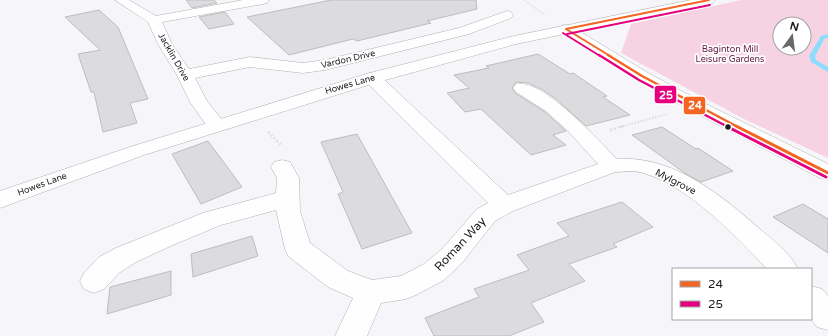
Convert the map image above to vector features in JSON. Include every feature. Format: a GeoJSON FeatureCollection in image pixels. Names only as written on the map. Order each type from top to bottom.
{"type":"FeatureCollection","features":[{"type":"Feature","properties":{"kind":"street"},"geometry":{"type":"LineString","coordinates":[[121,0],[154,20],[263,0]]}},
{"type":"Feature","properties":{"kind":"street","name":"Howes Lane"},"geometry":{"type":"LineString","coordinates":[[0,200],[137,151],[216,125],[372,78],[466,52],[566,29],[709,0]]}},
{"type":"Feature","properties":{"kind":"street","name":"Vardon Drive"},"geometry":{"type":"LineString","coordinates":[[185,75],[250,62],[303,68],[326,65],[464,31],[507,15]]}},
{"type":"Feature","properties":{"kind":"street","name":"Jacklin Drive"},"geometry":{"type":"LineString","coordinates":[[154,20],[165,44],[185,75],[199,102],[216,125]]}},
{"type":"Feature","properties":{"kind":"street"},"geometry":{"type":"LineString","coordinates":[[566,29],[642,76],[696,106],[828,173]]}},
{"type":"Feature","properties":{"kind":"street"},"geometry":{"type":"LineString","coordinates":[[372,78],[504,205]]}},
{"type":"Feature","properties":{"kind":"street"},"geometry":{"type":"LineString","coordinates":[[522,88],[552,107],[612,166]]}},
{"type":"Feature","properties":{"kind":"street","name":"Mylgrove"},"geometry":{"type":"LineString","coordinates":[[612,166],[632,165],[648,167],[668,174],[692,188],[739,226],[783,268]]}},
{"type":"Feature","properties":{"kind":"street","name":"Roman Way"},"geometry":{"type":"LineString","coordinates":[[282,167],[288,178],[288,211],[298,249],[338,279],[371,292],[406,287],[434,272],[452,256],[486,215],[504,205],[612,166]]}},
{"type":"Feature","properties":{"kind":"street"},"geometry":{"type":"LineString","coordinates":[[94,281],[110,265],[126,255],[164,238],[212,219],[288,198]]}},
{"type":"Feature","properties":{"kind":"street"},"geometry":{"type":"LineString","coordinates":[[351,336],[371,292]]}},
{"type":"Feature","properties":{"kind":"street"},"geometry":{"type":"LineString","coordinates":[[812,299],[828,317]]}},
{"type":"Feature","properties":{"kind":"path"},"geometry":{"type":"LineString","coordinates":[[584,137],[696,106]]}},
{"type":"Feature","properties":{"kind":"path"},"geometry":{"type":"LineString","coordinates":[[251,114],[289,153],[282,167]]}},
{"type":"Feature","properties":{"kind":"green space","name":"Baginton Mill Leisure Gardens"},"geometry":{"type":"Polygon","coordinates":[[[741,0],[828,0],[828,158],[744,119],[621,53],[631,24],[741,0]]]}},
{"type":"Feature","properties":{"kind":"building"},"geometry":{"type":"Polygon","coordinates":[[[186,0],[214,0],[217,3],[192,8],[186,0]]]}},
{"type":"Feature","properties":{"kind":"building"},"geometry":{"type":"Polygon","coordinates":[[[331,0],[476,0],[477,9],[427,21],[431,23],[357,41],[353,39],[289,55],[247,17],[331,0]]]}},
{"type":"Feature","properties":{"kind":"building"},"geometry":{"type":"Polygon","coordinates":[[[99,10],[118,27],[148,99],[130,103],[137,123],[103,132],[94,92],[91,92],[78,54],[100,50],[65,17],[99,10]]]}},
{"type":"Feature","properties":{"kind":"building"},"geometry":{"type":"Polygon","coordinates":[[[225,12],[234,24],[209,29],[199,17],[225,12]]]}},
{"type":"Feature","properties":{"kind":"building"},"geometry":{"type":"Polygon","coordinates":[[[538,54],[570,74],[573,73],[607,96],[603,97],[630,115],[586,126],[556,99],[541,89],[528,83],[516,82],[512,88],[515,93],[545,112],[566,131],[553,135],[566,145],[531,155],[481,109],[465,112],[447,93],[469,88],[454,75],[489,68],[486,66],[538,54]]]}},
{"type":"Feature","properties":{"kind":"building"},"geometry":{"type":"Polygon","coordinates":[[[662,127],[733,171],[701,182],[686,174],[632,135],[662,127]]]}},
{"type":"Feature","properties":{"kind":"building"},"geometry":{"type":"Polygon","coordinates":[[[357,134],[412,233],[362,249],[338,194],[343,192],[321,142],[357,134]]]}},
{"type":"Feature","properties":{"kind":"building"},"geometry":{"type":"Polygon","coordinates":[[[208,141],[242,187],[201,204],[172,154],[208,141]]]}},
{"type":"Feature","properties":{"kind":"building"},"geometry":{"type":"Polygon","coordinates":[[[622,202],[653,227],[613,244],[617,247],[569,264],[585,281],[531,303],[544,322],[509,336],[434,336],[425,318],[479,297],[474,289],[529,270],[517,255],[569,236],[557,223],[622,202]]]}},
{"type":"Feature","properties":{"kind":"building"},"geometry":{"type":"Polygon","coordinates":[[[803,204],[828,219],[828,253],[773,217],[803,204]]]}},
{"type":"Feature","properties":{"kind":"building"},"geometry":{"type":"Polygon","coordinates":[[[252,236],[258,256],[193,277],[191,254],[252,236]]]}},
{"type":"Feature","properties":{"kind":"building"},"geometry":{"type":"Polygon","coordinates":[[[171,271],[171,295],[107,314],[110,287],[171,271]]]}},
{"type":"Feature","properties":{"kind":"waterway"},"geometry":{"type":"LineString","coordinates":[[828,36],[823,37],[812,56],[813,61],[828,70]]}},
{"type":"Feature","properties":{"kind":"transit line","name":"24"},"geometry":{"type":"LineString","coordinates":[[566,29],[709,0]]}},
{"type":"Feature","properties":{"kind":"transit line","name":"25"},"geometry":{"type":"LineString","coordinates":[[567,34],[710,5]]}},
{"type":"Feature","properties":{"kind":"transit line","name":"24"},"geometry":{"type":"LineString","coordinates":[[566,29],[642,76],[696,106],[828,173]]}},
{"type":"Feature","properties":{"kind":"transit line","name":"25"},"geometry":{"type":"LineString","coordinates":[[563,33],[639,80],[694,110],[826,177]]}}]}
